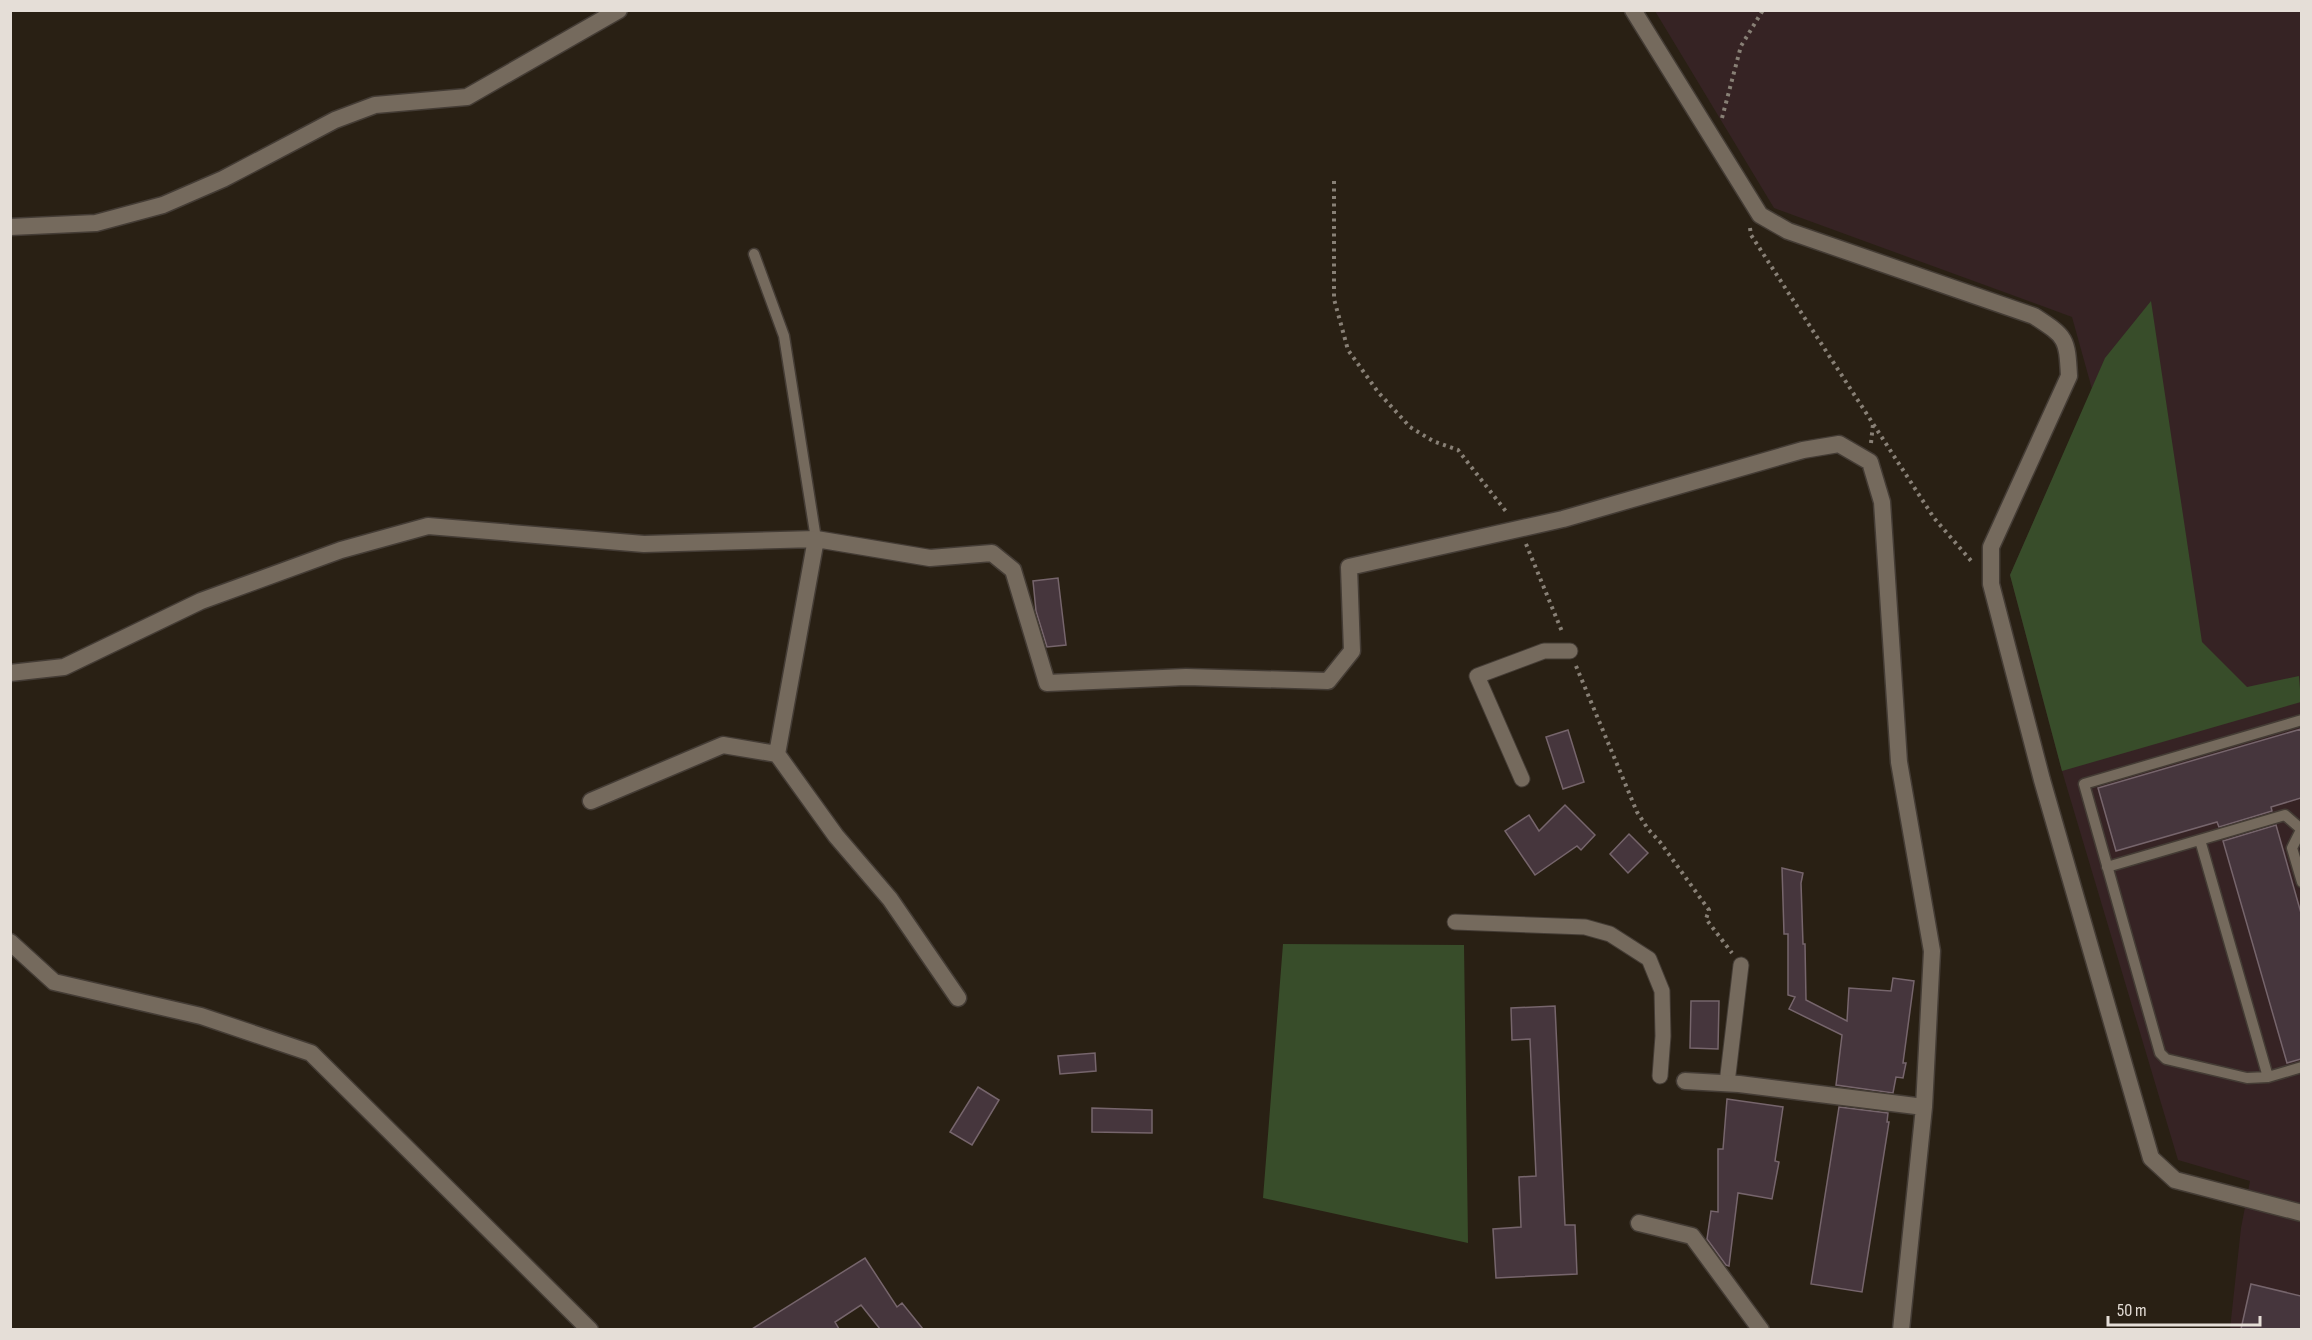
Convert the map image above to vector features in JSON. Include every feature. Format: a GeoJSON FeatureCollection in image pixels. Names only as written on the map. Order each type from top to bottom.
{"type":"FeatureCollection","features":[{"type":"Feature","properties":{"kind":"street"},"geometry":{"type":"LineString","coordinates":[[10,227],[96,223],[163,205],[223,179],[335,120],[375,105],[467,97],[619,10]]}},
{"type":"Feature","properties":{"kind":"street"},"geometry":{"type":"LineString","coordinates":[[1633,10],[1760,215],[1788,231],[2034,316],[2060,333],[2068,351],[2069,376],[1991,548],[1991,584],[2042,780],[2151,1158],[2175,1180],[2301,1213]]}},
{"type":"Feature","properties":{"kind":"street"},"geometry":{"type":"LineString","coordinates":[[10,673],[64,667],[201,601],[341,550],[428,526],[645,544],[816,539],[930,558],[992,553],[1013,570],[1047,683],[1186,677],[1328,681],[1352,651],[1349,567],[1563,519],[1803,450],[1839,444],[1870,462],[1882,502],[1899,762],[1932,951],[1924,1107],[1902,1329]]}},
{"type":"Feature","properties":{"kind":"street"},"geometry":{"type":"LineString","coordinates":[[777,754],[816,539]]}},
{"type":"Feature","properties":{"kind":"street"},"geometry":{"type":"LineString","coordinates":[[1522,779],[1476,676],[1544,651],[1570,651]]}},
{"type":"Feature","properties":{"kind":"street"},"geometry":{"type":"LineString","coordinates":[[591,801],[723,745],[777,754],[836,836],[890,898],[958,998]]}},
{"type":"Feature","properties":{"kind":"street"},"geometry":{"type":"LineString","coordinates":[[1455,922],[1585,927],[1610,934],[1649,959],[1662,991],[1663,1036],[1659,1076]]}},
{"type":"Feature","properties":{"kind":"street"},"geometry":{"type":"LineString","coordinates":[[10,942],[54,982],[201,1016],[310,1053],[584,1327]]}},
{"type":"Feature","properties":{"kind":"street"},"geometry":{"type":"LineString","coordinates":[[1727,1083],[1741,965]]}},
{"type":"Feature","properties":{"kind":"street"},"geometry":{"type":"LineString","coordinates":[[1685,1082],[1727,1083],[1924,1107]]}},
{"type":"Feature","properties":{"kind":"street"},"geometry":{"type":"LineString","coordinates":[[1640,1223],[1692,1236],[1761,1329]]}},
{"type":"Feature","properties":{"kind":"lane"},"geometry":{"type":"LineString","coordinates":[[754,254],[784,336],[816,539]]}},
{"type":"Feature","properties":{"kind":"lane"},"geometry":{"type":"LineString","coordinates":[[2301,720],[2084,784],[2160,1053],[2166,1059],[2247,1078],[2268,1077],[2301,1067]]}},
{"type":"Feature","properties":{"kind":"lane"},"geometry":{"type":"LineString","coordinates":[[2107,867],[2285,815],[2301,828],[2292,848],[2301,882]]}},
{"type":"Feature","properties":{"kind":"lane"},"geometry":{"type":"LineString","coordinates":[[2200,840],[2268,1077]]}},
{"type":"Feature","properties":{"kind":"path"},"geometry":{"type":"LineString","coordinates":[[1716,142],[1741,46],[1763,10]]}},
{"type":"Feature","properties":{"kind":"path"},"geometry":{"type":"LineString","coordinates":[[1335,181],[1334,299],[1348,350],[1378,392],[1410,427],[1433,441],[1458,450],[1520,529],[1636,812],[1709,910],[1706,919],[1741,965]]}},
{"type":"Feature","properties":{"kind":"path"},"geometry":{"type":"LineString","coordinates":[[1750,225],[1751,235],[1934,518],[1991,584]]}},
{"type":"Feature","properties":{"kind":"shaded area"},"geometry":{"type":"Polygon","coordinates":[[[1655,11],[2301,11],[2301,1329],[2230,1329],[2241,1228],[2250,1181],[2178,1160],[2062,771],[2010,575],[2092,389],[2072,317],[1774,208],[1655,11]]]}},
{"type":"Feature","properties":{"kind":"green space"},"geometry":{"type":"Polygon","coordinates":[[[2151,301],[2202,642],[2247,687],[2299,676],[2301,702],[2062,771],[2010,575],[2105,358],[2151,301]]]}},
{"type":"Feature","properties":{"kind":"green space"},"geometry":{"type":"Polygon","coordinates":[[[1283,944],[1464,945],[1468,1243],[1263,1198],[1283,944]]]}},
{"type":"Feature","properties":{"kind":"building"},"geometry":{"type":"Polygon","coordinates":[[[1058,578],[1066,645],[1047,647],[1036,611],[1033,581],[1058,578]]]}},
{"type":"Feature","properties":{"kind":"building"},"geometry":{"type":"Polygon","coordinates":[[[2301,729],[2301,798],[2271,807],[2272,811],[2219,827],[2217,822],[2116,851],[2098,788],[2301,729]]]}},
{"type":"Feature","properties":{"kind":"building"},"geometry":{"type":"Polygon","coordinates":[[[1568,730],[1584,782],[1563,789],[1546,737],[1568,730]]]}},
{"type":"Feature","properties":{"kind":"building"},"geometry":{"type":"Polygon","coordinates":[[[1565,805],[1595,835],[1581,850],[1577,846],[1535,875],[1505,831],[1529,815],[1539,831],[1565,805]]]}},
{"type":"Feature","properties":{"kind":"building"},"geometry":{"type":"Polygon","coordinates":[[[2276,825],[2301,913],[2301,1059],[2287,1063],[2223,841],[2276,825]]]}},
{"type":"Feature","properties":{"kind":"building"},"geometry":{"type":"Polygon","coordinates":[[[1629,834],[1648,853],[1628,873],[1610,854],[1629,834]]]}},
{"type":"Feature","properties":{"kind":"building"},"geometry":{"type":"Polygon","coordinates":[[[1782,868],[1803,873],[1801,883],[1806,1000],[1847,1021],[1849,988],[1891,991],[1893,978],[1914,981],[1903,1063],[1906,1063],[1903,1078],[1896,1077],[1893,1093],[1836,1085],[1842,1035],[1789,1009],[1795,997],[1788,995],[1788,934],[1784,934],[1782,868]]]}},
{"type":"Feature","properties":{"kind":"building"},"geometry":{"type":"Polygon","coordinates":[[[1691,1001],[1719,1001],[1718,1049],[1690,1048],[1691,1001]]]}},
{"type":"Feature","properties":{"kind":"building"},"geometry":{"type":"Polygon","coordinates":[[[1555,1006],[1565,1225],[1575,1225],[1577,1274],[1496,1278],[1493,1229],[1521,1227],[1519,1177],[1536,1176],[1530,1039],[1512,1040],[1511,1008],[1555,1006]]]}},
{"type":"Feature","properties":{"kind":"building"},"geometry":{"type":"Polygon","coordinates":[[[1095,1053],[1096,1071],[1060,1074],[1058,1056],[1095,1053]]]}},
{"type":"Feature","properties":{"kind":"building"},"geometry":{"type":"Polygon","coordinates":[[[978,1087],[999,1100],[972,1145],[950,1132],[978,1087]]]}},
{"type":"Feature","properties":{"kind":"building"},"geometry":{"type":"Polygon","coordinates":[[[1727,1099],[1783,1107],[1775,1161],[1779,1162],[1772,1199],[1738,1193],[1729,1266],[1707,1239],[1711,1211],[1718,1212],[1718,1149],[1723,1149],[1727,1099]]]}},
{"type":"Feature","properties":{"kind":"building"},"geometry":{"type":"Polygon","coordinates":[[[1839,1107],[1888,1113],[1887,1122],[1889,1122],[1862,1292],[1811,1284],[1839,1107]]]}},
{"type":"Feature","properties":{"kind":"building"},"geometry":{"type":"Polygon","coordinates":[[[1092,1108],[1152,1110],[1152,1133],[1092,1132],[1092,1108]]]}},
{"type":"Feature","properties":{"kind":"building"},"geometry":{"type":"Polygon","coordinates":[[[865,1258],[897,1307],[902,1303],[923,1329],[880,1329],[861,1305],[835,1322],[839,1329],[752,1329],[865,1258]]]}},
{"type":"Feature","properties":{"kind":"building"},"geometry":{"type":"Polygon","coordinates":[[[2251,1284],[2301,1296],[2301,1329],[2241,1329],[2251,1284]]]}}]}
